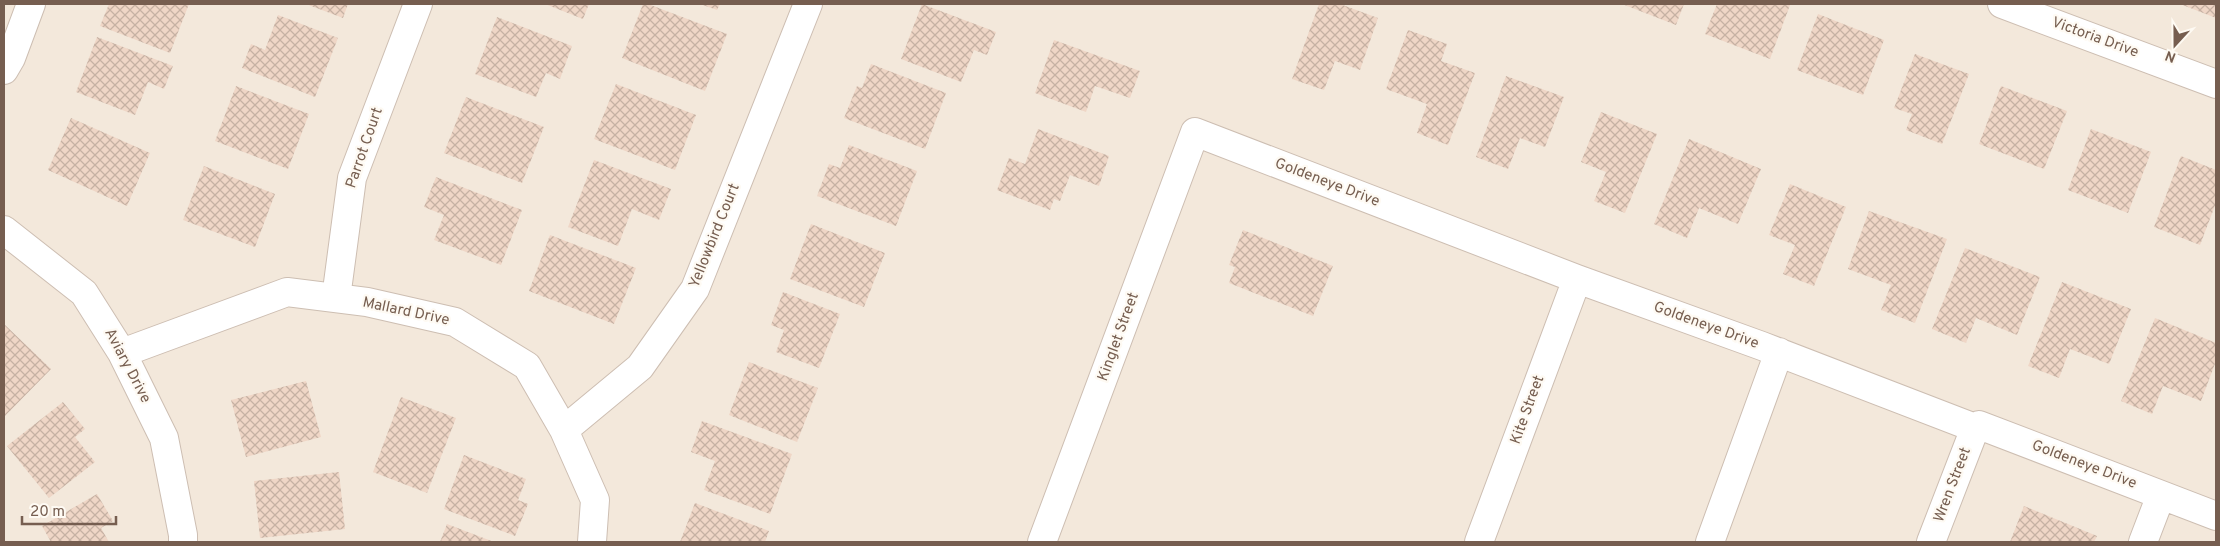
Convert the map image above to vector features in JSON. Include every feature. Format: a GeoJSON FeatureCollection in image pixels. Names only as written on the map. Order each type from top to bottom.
{"type":"FeatureCollection","features":[{"type":"Feature","properties":{"kind":"street"},"geometry":{"type":"LineString","coordinates":[[4,70],[11,58],[31,4]]}},
{"type":"Feature","properties":{"kind":"street","name":"Parrot Court"},"geometry":{"type":"LineString","coordinates":[[336,298],[352,178],[418,4]]}},
{"type":"Feature","properties":{"kind":"street","name":"Yellowbird Court"},"geometry":{"type":"LineString","coordinates":[[564,430],[640,367],[695,289],[808,4]]}},
{"type":"Feature","properties":{"kind":"street","name":"Victoria Drive"},"geometry":{"type":"LineString","coordinates":[[2002,4],[2216,84]]}},
{"type":"Feature","properties":{"kind":"street","name":"Goldeneye Drive"},"geometry":{"type":"LineString","coordinates":[[1195,132],[1577,279],[1779,352],[1975,428],[1978,425],[2216,516]]}},
{"type":"Feature","properties":{"kind":"street","name":"Kinglet Street"},"geometry":{"type":"LineString","coordinates":[[1042,542],[1195,132]]}},
{"type":"Feature","properties":{"kind":"street","name":"Aviary Drive"},"geometry":{"type":"LineString","coordinates":[[4,230],[84,293],[122,353],[164,438],[183,542]]}},
{"type":"Feature","properties":{"kind":"street","name":"Kite Street"},"geometry":{"type":"LineString","coordinates":[[1480,542],[1577,279]]}},
{"type":"Feature","properties":{"kind":"street","name":"Mallard Drive"},"geometry":{"type":"LineString","coordinates":[[122,353],[287,292],[367,302],[456,322],[527,366],[564,430],[595,500],[592,542]]}},
{"type":"Feature","properties":{"kind":"street"},"geometry":{"type":"LineString","coordinates":[[1710,542],[1779,352]]}},
{"type":"Feature","properties":{"kind":"street","name":"Wren Street"},"geometry":{"type":"LineString","coordinates":[[1931,542],[1975,428]]}},
{"type":"Feature","properties":{"kind":"street"},"geometry":{"type":"LineString","coordinates":[[2143,542],[2161,495]]}},
{"type":"Feature","properties":{"kind":"shaded area"},"geometry":{"type":"Polygon","coordinates":[[[4,4],[2216,4],[2216,542],[4,542],[4,4]]]}},
{"type":"Feature","properties":{"kind":"building"},"geometry":{"type":"Polygon","coordinates":[[[109,4],[189,4],[170,53],[100,26],[109,4]]]}},
{"type":"Feature","properties":{"kind":"building"},"geometry":{"type":"Polygon","coordinates":[[[306,4],[348,4],[343,18],[306,4]]]}},
{"type":"Feature","properties":{"kind":"building"},"geometry":{"type":"Polygon","coordinates":[[[545,4],[589,4],[583,19],[545,4]]]}},
{"type":"Feature","properties":{"kind":"building"},"geometry":{"type":"Polygon","coordinates":[[[643,4],[648,4],[727,34],[705,91],[622,58],[643,4]]]}},
{"type":"Feature","properties":{"kind":"building"},"geometry":{"type":"Polygon","coordinates":[[[700,4],[720,4],[717,10],[700,4]]]}},
{"type":"Feature","properties":{"kind":"building"},"geometry":{"type":"Polygon","coordinates":[[[922,4],[996,32],[987,55],[974,50],[961,82],[901,59],[922,4]]]}},
{"type":"Feature","properties":{"kind":"building"},"geometry":{"type":"Polygon","coordinates":[[[1319,4],[1340,4],[1378,18],[1360,70],[1335,61],[1324,90],[1292,79],[1319,4]]]}},
{"type":"Feature","properties":{"kind":"building"},"geometry":{"type":"Polygon","coordinates":[[[1622,4],[1684,4],[1676,25],[1622,4]]]}},
{"type":"Feature","properties":{"kind":"building"},"geometry":{"type":"Polygon","coordinates":[[[1717,4],[1790,5],[1770,59],[1705,34],[1717,4]]]}},
{"type":"Feature","properties":{"kind":"building"},"geometry":{"type":"Polygon","coordinates":[[[2180,4],[2216,4],[2216,18],[2180,4]]]}},
{"type":"Feature","properties":{"kind":"building"},"geometry":{"type":"Polygon","coordinates":[[[1818,14],[1884,40],[1863,95],[1797,70],[1818,14]]]}},
{"type":"Feature","properties":{"kind":"building"},"geometry":{"type":"Polygon","coordinates":[[[278,15],[338,38],[315,97],[242,68],[251,44],[265,50],[278,15]]]}},
{"type":"Feature","properties":{"kind":"building"},"geometry":{"type":"Polygon","coordinates":[[[497,17],[572,46],[560,79],[546,73],[536,97],[475,74],[497,17]]]}},
{"type":"Feature","properties":{"kind":"building"},"geometry":{"type":"Polygon","coordinates":[[[1408,30],[1447,44],[1441,61],[1475,73],[1448,145],[1417,133],[1427,104],[1386,89],[1408,30]]]}},
{"type":"Feature","properties":{"kind":"building"},"geometry":{"type":"Polygon","coordinates":[[[97,37],[173,66],[164,89],[148,82],[135,115],[76,92],[97,37]]]}},
{"type":"Feature","properties":{"kind":"building"},"geometry":{"type":"Polygon","coordinates":[[[1054,40],[1140,71],[1130,98],[1095,86],[1086,112],[1035,93],[1054,40]]]}},
{"type":"Feature","properties":{"kind":"building"},"geometry":{"type":"Polygon","coordinates":[[[1915,54],[1969,74],[1942,144],[1906,130],[1912,114],[1894,108],[1915,54]]]}},
{"type":"Feature","properties":{"kind":"building"},"geometry":{"type":"Polygon","coordinates":[[[871,64],[946,93],[925,149],[844,118],[857,86],[862,88],[871,64]]]}},
{"type":"Feature","properties":{"kind":"building"},"geometry":{"type":"Polygon","coordinates":[[[1506,76],[1564,97],[1545,147],[1520,138],[1508,169],[1476,157],[1506,76]]]}},
{"type":"Feature","properties":{"kind":"building"},"geometry":{"type":"Polygon","coordinates":[[[616,84],[696,115],[675,170],[594,139],[616,84]]]}},
{"type":"Feature","properties":{"kind":"building"},"geometry":{"type":"Polygon","coordinates":[[[236,86],[309,114],[288,169],[215,141],[236,86]]]}},
{"type":"Feature","properties":{"kind":"building"},"geometry":{"type":"Polygon","coordinates":[[[2001,86],[2067,111],[2044,169],[1979,144],[2001,86]]]}},
{"type":"Feature","properties":{"kind":"building"},"geometry":{"type":"Polygon","coordinates":[[[466,97],[544,127],[522,183],[444,153],[466,97]]]}},
{"type":"Feature","properties":{"kind":"building"},"geometry":{"type":"Polygon","coordinates":[[[1601,112],[1657,134],[1625,213],[1594,201],[1606,172],[1581,162],[1601,112]]]}},
{"type":"Feature","properties":{"kind":"building"},"geometry":{"type":"Polygon","coordinates":[[[71,118],[150,153],[127,206],[48,170],[71,118]]]}},
{"type":"Feature","properties":{"kind":"building"},"geometry":{"type":"Polygon","coordinates":[[[1038,129],[1109,156],[1099,186],[1070,175],[1060,201],[1054,199],[1050,210],[997,190],[1009,158],[1025,164],[1038,129]]]}},
{"type":"Feature","properties":{"kind":"building"},"geometry":{"type":"Polygon","coordinates":[[[2091,129],[2151,152],[2128,213],[2068,190],[2091,129]]]}},
{"type":"Feature","properties":{"kind":"building"},"geometry":{"type":"Polygon","coordinates":[[[1689,139],[1761,169],[1738,224],[1699,208],[1687,238],[1654,224],[1689,139]]]}},
{"type":"Feature","properties":{"kind":"building"},"geometry":{"type":"Polygon","coordinates":[[[849,145],[917,171],[896,226],[817,196],[829,164],[840,168],[849,145]]]}},
{"type":"Feature","properties":{"kind":"building"},"geometry":{"type":"Polygon","coordinates":[[[2181,156],[2216,170],[2216,203],[2200,245],[2154,227],[2181,156]]]}},
{"type":"Feature","properties":{"kind":"building"},"geometry":{"type":"Polygon","coordinates":[[[594,160],[671,189],[659,220],[632,209],[618,246],[568,227],[594,160]]]}},
{"type":"Feature","properties":{"kind":"building"},"geometry":{"type":"Polygon","coordinates":[[[204,166],[275,194],[255,247],[183,220],[204,166]]]}},
{"type":"Feature","properties":{"kind":"building"},"geometry":{"type":"Polygon","coordinates":[[[436,177],[522,210],[501,265],[434,240],[444,215],[424,207],[436,177]]]}},
{"type":"Feature","properties":{"kind":"building"},"geometry":{"type":"Polygon","coordinates":[[[1790,184],[1846,207],[1814,286],[1783,274],[1795,245],[1769,235],[1790,184]]]}},
{"type":"Feature","properties":{"kind":"building"},"geometry":{"type":"Polygon","coordinates":[[[1869,211],[1947,239],[1915,323],[1881,310],[1891,285],[1848,269],[1869,211]]]}},
{"type":"Feature","properties":{"kind":"building"},"geometry":{"type":"Polygon","coordinates":[[[811,224],[885,253],[864,307],[790,279],[811,224]]]}},
{"type":"Feature","properties":{"kind":"building"},"geometry":{"type":"Polygon","coordinates":[[[1243,230],[1333,266],[1313,316],[1229,283],[1235,267],[1229,265],[1243,230]]]}},
{"type":"Feature","properties":{"kind":"building"},"geometry":{"type":"Polygon","coordinates":[[[550,235],[636,268],[614,324],[529,291],[550,235]]]}},
{"type":"Feature","properties":{"kind":"building"},"geometry":{"type":"Polygon","coordinates":[[[1965,248],[2040,277],[2017,335],[1976,318],[1966,343],[1932,329],[1965,248]]]}},
{"type":"Feature","properties":{"kind":"building"},"geometry":{"type":"Polygon","coordinates":[[[2062,282],[2131,309],[2109,364],[2070,349],[2059,378],[2028,366],[2062,282]]]}},
{"type":"Feature","properties":{"kind":"building"},"geometry":{"type":"Polygon","coordinates":[[[783,292],[840,314],[819,368],[776,352],[784,330],[771,325],[783,292]]]}},
{"type":"Feature","properties":{"kind":"building"},"geometry":{"type":"Polygon","coordinates":[[[2155,318],[2216,343],[2216,361],[2201,401],[2163,386],[2152,414],[2121,401],[2155,318]]]}},
{"type":"Feature","properties":{"kind":"building"},"geometry":{"type":"Polygon","coordinates":[[[4,324],[51,369],[4,417],[4,324]]]}},
{"type":"Feature","properties":{"kind":"building"},"geometry":{"type":"Polygon","coordinates":[[[749,362],[818,388],[797,442],[729,415],[749,362]]]}},
{"type":"Feature","properties":{"kind":"building"},"geometry":{"type":"Polygon","coordinates":[[[306,381],[321,437],[246,457],[231,400],[306,381]]]}},
{"type":"Feature","properties":{"kind":"building"},"geometry":{"type":"Polygon","coordinates":[[[401,397],[456,418],[427,493],[373,472],[401,397]]]}},
{"type":"Feature","properties":{"kind":"building"},"geometry":{"type":"Polygon","coordinates":[[[63,402],[85,429],[75,437],[95,462],[49,498],[7,446],[63,402]]]}},
{"type":"Feature","properties":{"kind":"building"},"geometry":{"type":"Polygon","coordinates":[[[702,421],[792,454],[770,514],[704,490],[715,461],[691,452],[702,421]]]}},
{"type":"Feature","properties":{"kind":"building"},"geometry":{"type":"Polygon","coordinates":[[[464,455],[526,479],[518,500],[528,504],[515,536],[444,509],[464,455]]]}},
{"type":"Feature","properties":{"kind":"building"},"geometry":{"type":"Polygon","coordinates":[[[339,472],[345,529],[260,538],[254,481],[339,472]]]}},
{"type":"Feature","properties":{"kind":"building"},"geometry":{"type":"Polygon","coordinates":[[[97,494],[113,521],[101,528],[109,542],[51,542],[42,526],[97,494]]]}},
{"type":"Feature","properties":{"kind":"building"},"geometry":{"type":"Polygon","coordinates":[[[695,503],[769,531],[765,542],[680,542],[695,503]]]}},
{"type":"Feature","properties":{"kind":"building"},"geometry":{"type":"Polygon","coordinates":[[[2024,506],[2097,536],[2094,542],[2010,542],[2024,506]]]}},
{"type":"Feature","properties":{"kind":"building"},"geometry":{"type":"Polygon","coordinates":[[[447,524],[494,542],[440,542],[447,524]]]}}]}
